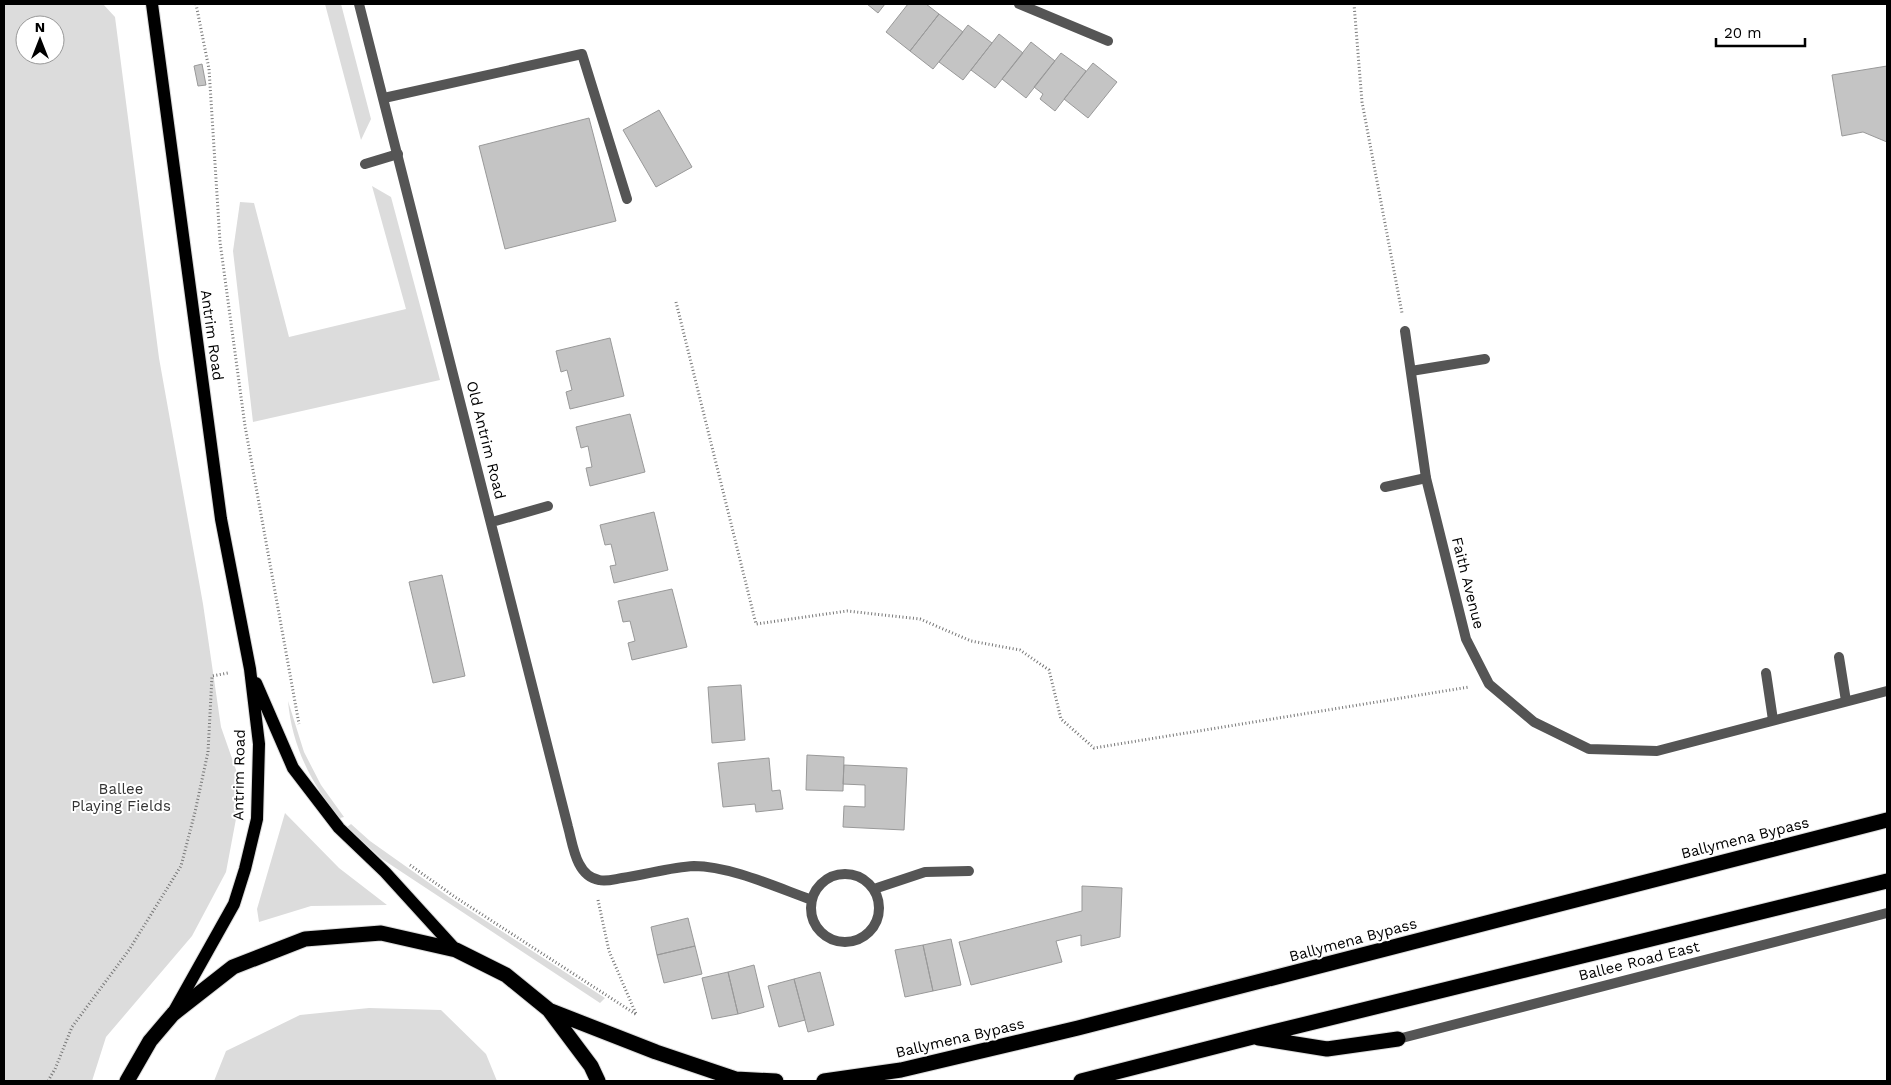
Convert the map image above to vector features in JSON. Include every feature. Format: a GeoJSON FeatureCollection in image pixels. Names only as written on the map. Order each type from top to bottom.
{"type":"FeatureCollection","features":[{"type":"Feature","properties":{"kind":"highway","name":"Ballymena Bypass"},"geometry":{"type":"LineString","coordinates":[[824,1081],[901,1070],[1078,1028],[1887,820]]}},
{"type":"Feature","properties":{"kind":"highway"},"geometry":{"type":"LineString","coordinates":[[1081,1081],[1887,881]]}},
{"type":"Feature","properties":{"kind":"highway"},"geometry":{"type":"LineString","coordinates":[[126,1081],[150,1041],[173,1014],[233,967],[305,939],[381,933],[456,950],[506,975],[549,1010],[591,1066],[598,1081]]}},
{"type":"Feature","properties":{"kind":"highway"},"geometry":{"type":"LineString","coordinates":[[549,1010],[656,1052],[736,1079],[776,1081]]}},
{"type":"Feature","properties":{"kind":"highway"},"geometry":{"type":"LineString","coordinates":[[1253,1037],[1327,1049],[1398,1039]]}},
{"type":"Feature","properties":{"kind":"main road","name":"Antrim Road"},"geometry":{"type":"LineString","coordinates":[[152,4],[221,519],[250,669],[259,744],[257,819],[234,904],[173,1014]]}},
{"type":"Feature","properties":{"kind":"main road","name":"Antrim Road"},"geometry":{"type":"LineString","coordinates":[[250,669],[293,768],[339,828],[385,872],[456,950]]}},
{"type":"Feature","properties":{"kind":"street","name":"Old Antrim Road"},"geometry":{"type":"LineString","coordinates":[[359,4],[568,827],[580,867],[593,877]]}},
{"type":"Feature","properties":{"kind":"street"},"geometry":{"type":"LineString","coordinates":[[1019,4],[1108,41]]}},
{"type":"Feature","properties":{"kind":"street"},"geometry":{"type":"LineString","coordinates":[[384,98],[582,54],[627,199]]}},
{"type":"Feature","properties":{"kind":"street"},"geometry":{"type":"LineString","coordinates":[[366,164],[398,154]]}},
{"type":"Feature","properties":{"kind":"street","name":"Faith Avenue"},"geometry":{"type":"LineString","coordinates":[[1405,331],[1426,478],[1466,639],[1489,684],[1534,722],[1589,749],[1657,750],[1887,691]]}},
{"type":"Feature","properties":{"kind":"street"},"geometry":{"type":"LineString","coordinates":[[1411,371],[1484,359]]}},
{"type":"Feature","properties":{"kind":"street"},"geometry":{"type":"LineString","coordinates":[[1385,486],[1426,478]]}},
{"type":"Feature","properties":{"kind":"street"},"geometry":{"type":"LineString","coordinates":[[492,522],[548,506]]}},
{"type":"Feature","properties":{"kind":"street"},"geometry":{"type":"LineString","coordinates":[[1839,657],[1846,702]]}},
{"type":"Feature","properties":{"kind":"street"},"geometry":{"type":"LineString","coordinates":[[1766,673],[1773,720]]}},
{"type":"Feature","properties":{"kind":"street"},"geometry":{"type":"LineString","coordinates":[[593,877],[598,880],[614,879],[678,868],[706,867],[744,876],[812,900]]}},
{"type":"Feature","properties":{"kind":"street"},"geometry":{"type":"LineString","coordinates":[[874,889],[925,872],[969,871]]}},
{"type":"Feature","properties":{"kind":"street"},"geometry":{"type":"LineString","coordinates":[[845,873],[856,875],[874,889],[878,899],[877,921],[862,938],[851,941],[835,940],[820,931],[813,916],[812,900],[816,889],[834,875],[845,873]]}},
{"type":"Feature","properties":{"kind":"street","name":"Ballee Road East"},"geometry":{"type":"LineString","coordinates":[[1398,1039],[1887,913]]}},
{"type":"Feature","properties":{"kind":"path"},"geometry":{"type":"LineString","coordinates":[[196,4],[209,69],[220,242],[245,426],[300,726]]}},
{"type":"Feature","properties":{"kind":"path"},"geometry":{"type":"LineString","coordinates":[[1354,4],[1362,102],[1405,331]]}},
{"type":"Feature","properties":{"kind":"path"},"geometry":{"type":"LineString","coordinates":[[676,302],[756,624],[846,611],[920,619],[971,641],[1020,650],[1049,670],[1061,719],[1094,748],[1489,684]]}},
{"type":"Feature","properties":{"kind":"path"},"geometry":{"type":"LineString","coordinates":[[48,1081],[72,1027],[128,950],[181,866],[208,752],[212,676],[234,672]]}},
{"type":"Feature","properties":{"kind":"path"},"geometry":{"type":"LineString","coordinates":[[409,864],[455,897],[637,1015],[609,951],[593,877]]}},
{"type":"Feature","properties":{"kind":"green space","name":"Ballee Playing Fields"},"geometry":{"type":"Polygon","coordinates":[[[4,4],[103,4],[115,17],[159,358],[203,604],[221,727],[242,787],[226,872],[192,936],[106,1037],[92,1081],[4,1081],[4,4]]]}},
{"type":"Feature","properties":{"kind":"green space"},"geometry":{"type":"Polygon","coordinates":[[[325,4],[341,4],[371,119],[361,140],[325,4]]]}},
{"type":"Feature","properties":{"kind":"green space"},"geometry":{"type":"Polygon","coordinates":[[[372,186],[391,197],[440,380],[253,422],[233,251],[240,202],[254,203],[289,337],[406,309],[372,186]]]}},
{"type":"Feature","properties":{"kind":"green space"},"geometry":{"type":"Polygon","coordinates":[[[288,701],[304,752],[321,785],[344,817],[340,818],[320,792],[305,764],[294,733],[288,701]]]}},
{"type":"Feature","properties":{"kind":"green space"},"geometry":{"type":"Polygon","coordinates":[[[285,813],[339,868],[387,905],[311,906],[259,922],[257,909],[285,813]]]}},
{"type":"Feature","properties":{"kind":"green space"},"geometry":{"type":"Polygon","coordinates":[[[351,824],[370,841],[449,897],[605,998],[600,1003],[382,859],[347,827],[351,824]]]}},
{"type":"Feature","properties":{"kind":"green space"},"geometry":{"type":"Polygon","coordinates":[[[369,1008],[441,1010],[486,1054],[497,1081],[214,1081],[226,1051],[300,1015],[369,1008]]]}},
{"type":"Feature","properties":{"kind":"building"},"geometry":{"type":"Polygon","coordinates":[[[867,4],[885,4],[878,13],[867,4]]]}},
{"type":"Feature","properties":{"kind":"building"},"geometry":{"type":"Polygon","coordinates":[[[908,4],[926,4],[939,14],[910,51],[886,32],[908,4]]]}},
{"type":"Feature","properties":{"kind":"building"},"geometry":{"type":"Polygon","coordinates":[[[939,14],[963,32],[933,69],[910,51],[939,14]]]}},
{"type":"Feature","properties":{"kind":"building"},"geometry":{"type":"Polygon","coordinates":[[[968,25],[992,43],[963,80],[939,62],[968,25]]]}},
{"type":"Feature","properties":{"kind":"building"},"geometry":{"type":"Polygon","coordinates":[[[999,34],[1023,53],[995,88],[971,70],[999,34]]]}},
{"type":"Feature","properties":{"kind":"building"},"geometry":{"type":"Polygon","coordinates":[[[1031,42],[1055,61],[1026,98],[1002,79],[1031,42]]]}},
{"type":"Feature","properties":{"kind":"building"},"geometry":{"type":"Polygon","coordinates":[[[1061,53],[1086,71],[1055,111],[1040,99],[1043,94],[1034,87],[1061,53]]]}},
{"type":"Feature","properties":{"kind":"building"},"geometry":{"type":"Polygon","coordinates":[[[1093,63],[1117,82],[1088,118],[1064,99],[1093,63]]]}},
{"type":"Feature","properties":{"kind":"building"},"geometry":{"type":"Polygon","coordinates":[[[202,64],[206,85],[198,86],[194,66],[202,64]]]}},
{"type":"Feature","properties":{"kind":"building"},"geometry":{"type":"Polygon","coordinates":[[[1887,66],[1887,142],[1863,132],[1842,136],[1832,75],[1887,66]]]}},
{"type":"Feature","properties":{"kind":"building"},"geometry":{"type":"Polygon","coordinates":[[[659,110],[692,167],[656,187],[623,130],[659,110]]]}},
{"type":"Feature","properties":{"kind":"building"},"geometry":{"type":"Polygon","coordinates":[[[589,118],[616,221],[505,249],[479,146],[589,118]]]}},
{"type":"Feature","properties":{"kind":"building"},"geometry":{"type":"Polygon","coordinates":[[[610,338],[624,396],[570,409],[566,392],[572,390],[567,370],[561,372],[556,351],[610,338]]]}},
{"type":"Feature","properties":{"kind":"building"},"geometry":{"type":"Polygon","coordinates":[[[630,414],[645,472],[590,486],[586,468],[592,467],[588,446],[581,448],[576,427],[630,414]]]}},
{"type":"Feature","properties":{"kind":"building"},"geometry":{"type":"Polygon","coordinates":[[[654,512],[668,570],[614,583],[610,566],[616,565],[611,544],[605,545],[600,525],[654,512]]]}},
{"type":"Feature","properties":{"kind":"building"},"geometry":{"type":"Polygon","coordinates":[[[442,575],[465,676],[433,683],[409,582],[442,575]]]}},
{"type":"Feature","properties":{"kind":"building"},"geometry":{"type":"Polygon","coordinates":[[[672,589],[687,647],[632,660],[628,643],[635,641],[630,621],[623,622],[618,601],[672,589]]]}},
{"type":"Feature","properties":{"kind":"building"},"geometry":{"type":"Polygon","coordinates":[[[741,685],[745,740],[712,743],[708,687],[741,685]]]}},
{"type":"Feature","properties":{"kind":"building"},"geometry":{"type":"Polygon","coordinates":[[[807,755],[844,757],[843,791],[806,790],[807,755]]]}},
{"type":"Feature","properties":{"kind":"building"},"geometry":{"type":"Polygon","coordinates":[[[769,758],[772,791],[780,790],[783,809],[756,812],[755,804],[723,807],[718,763],[769,758]]]}},
{"type":"Feature","properties":{"kind":"building"},"geometry":{"type":"Polygon","coordinates":[[[844,765],[907,768],[904,830],[843,827],[844,806],[865,807],[865,785],[843,784],[844,765]]]}},
{"type":"Feature","properties":{"kind":"building"},"geometry":{"type":"Polygon","coordinates":[[[1082,886],[1122,888],[1120,937],[1081,946],[1081,935],[1056,941],[1062,962],[971,985],[959,942],[1082,911],[1082,886]]]}},
{"type":"Feature","properties":{"kind":"building"},"geometry":{"type":"Polygon","coordinates":[[[688,918],[695,946],[657,955],[651,927],[688,918]]]}},
{"type":"Feature","properties":{"kind":"building"},"geometry":{"type":"Polygon","coordinates":[[[951,939],[961,985],[933,991],[923,945],[951,939]]]}},
{"type":"Feature","properties":{"kind":"building"},"geometry":{"type":"Polygon","coordinates":[[[923,945],[933,991],[905,997],[895,950],[923,945]]]}},
{"type":"Feature","properties":{"kind":"building"},"geometry":{"type":"Polygon","coordinates":[[[695,946],[702,974],[664,983],[657,955],[695,946]]]}},
{"type":"Feature","properties":{"kind":"building"},"geometry":{"type":"Polygon","coordinates":[[[754,965],[764,1007],[738,1014],[728,972],[754,965]]]}},
{"type":"Feature","properties":{"kind":"building"},"geometry":{"type":"Polygon","coordinates":[[[728,972],[738,1014],[712,1019],[702,978],[728,972]]]}},
{"type":"Feature","properties":{"kind":"building"},"geometry":{"type":"Polygon","coordinates":[[[820,972],[834,1025],[808,1032],[794,979],[820,972]]]}},
{"type":"Feature","properties":{"kind":"building"},"geometry":{"type":"Polygon","coordinates":[[[794,979],[805,1020],[779,1027],[768,986],[794,979]]]}}]}
